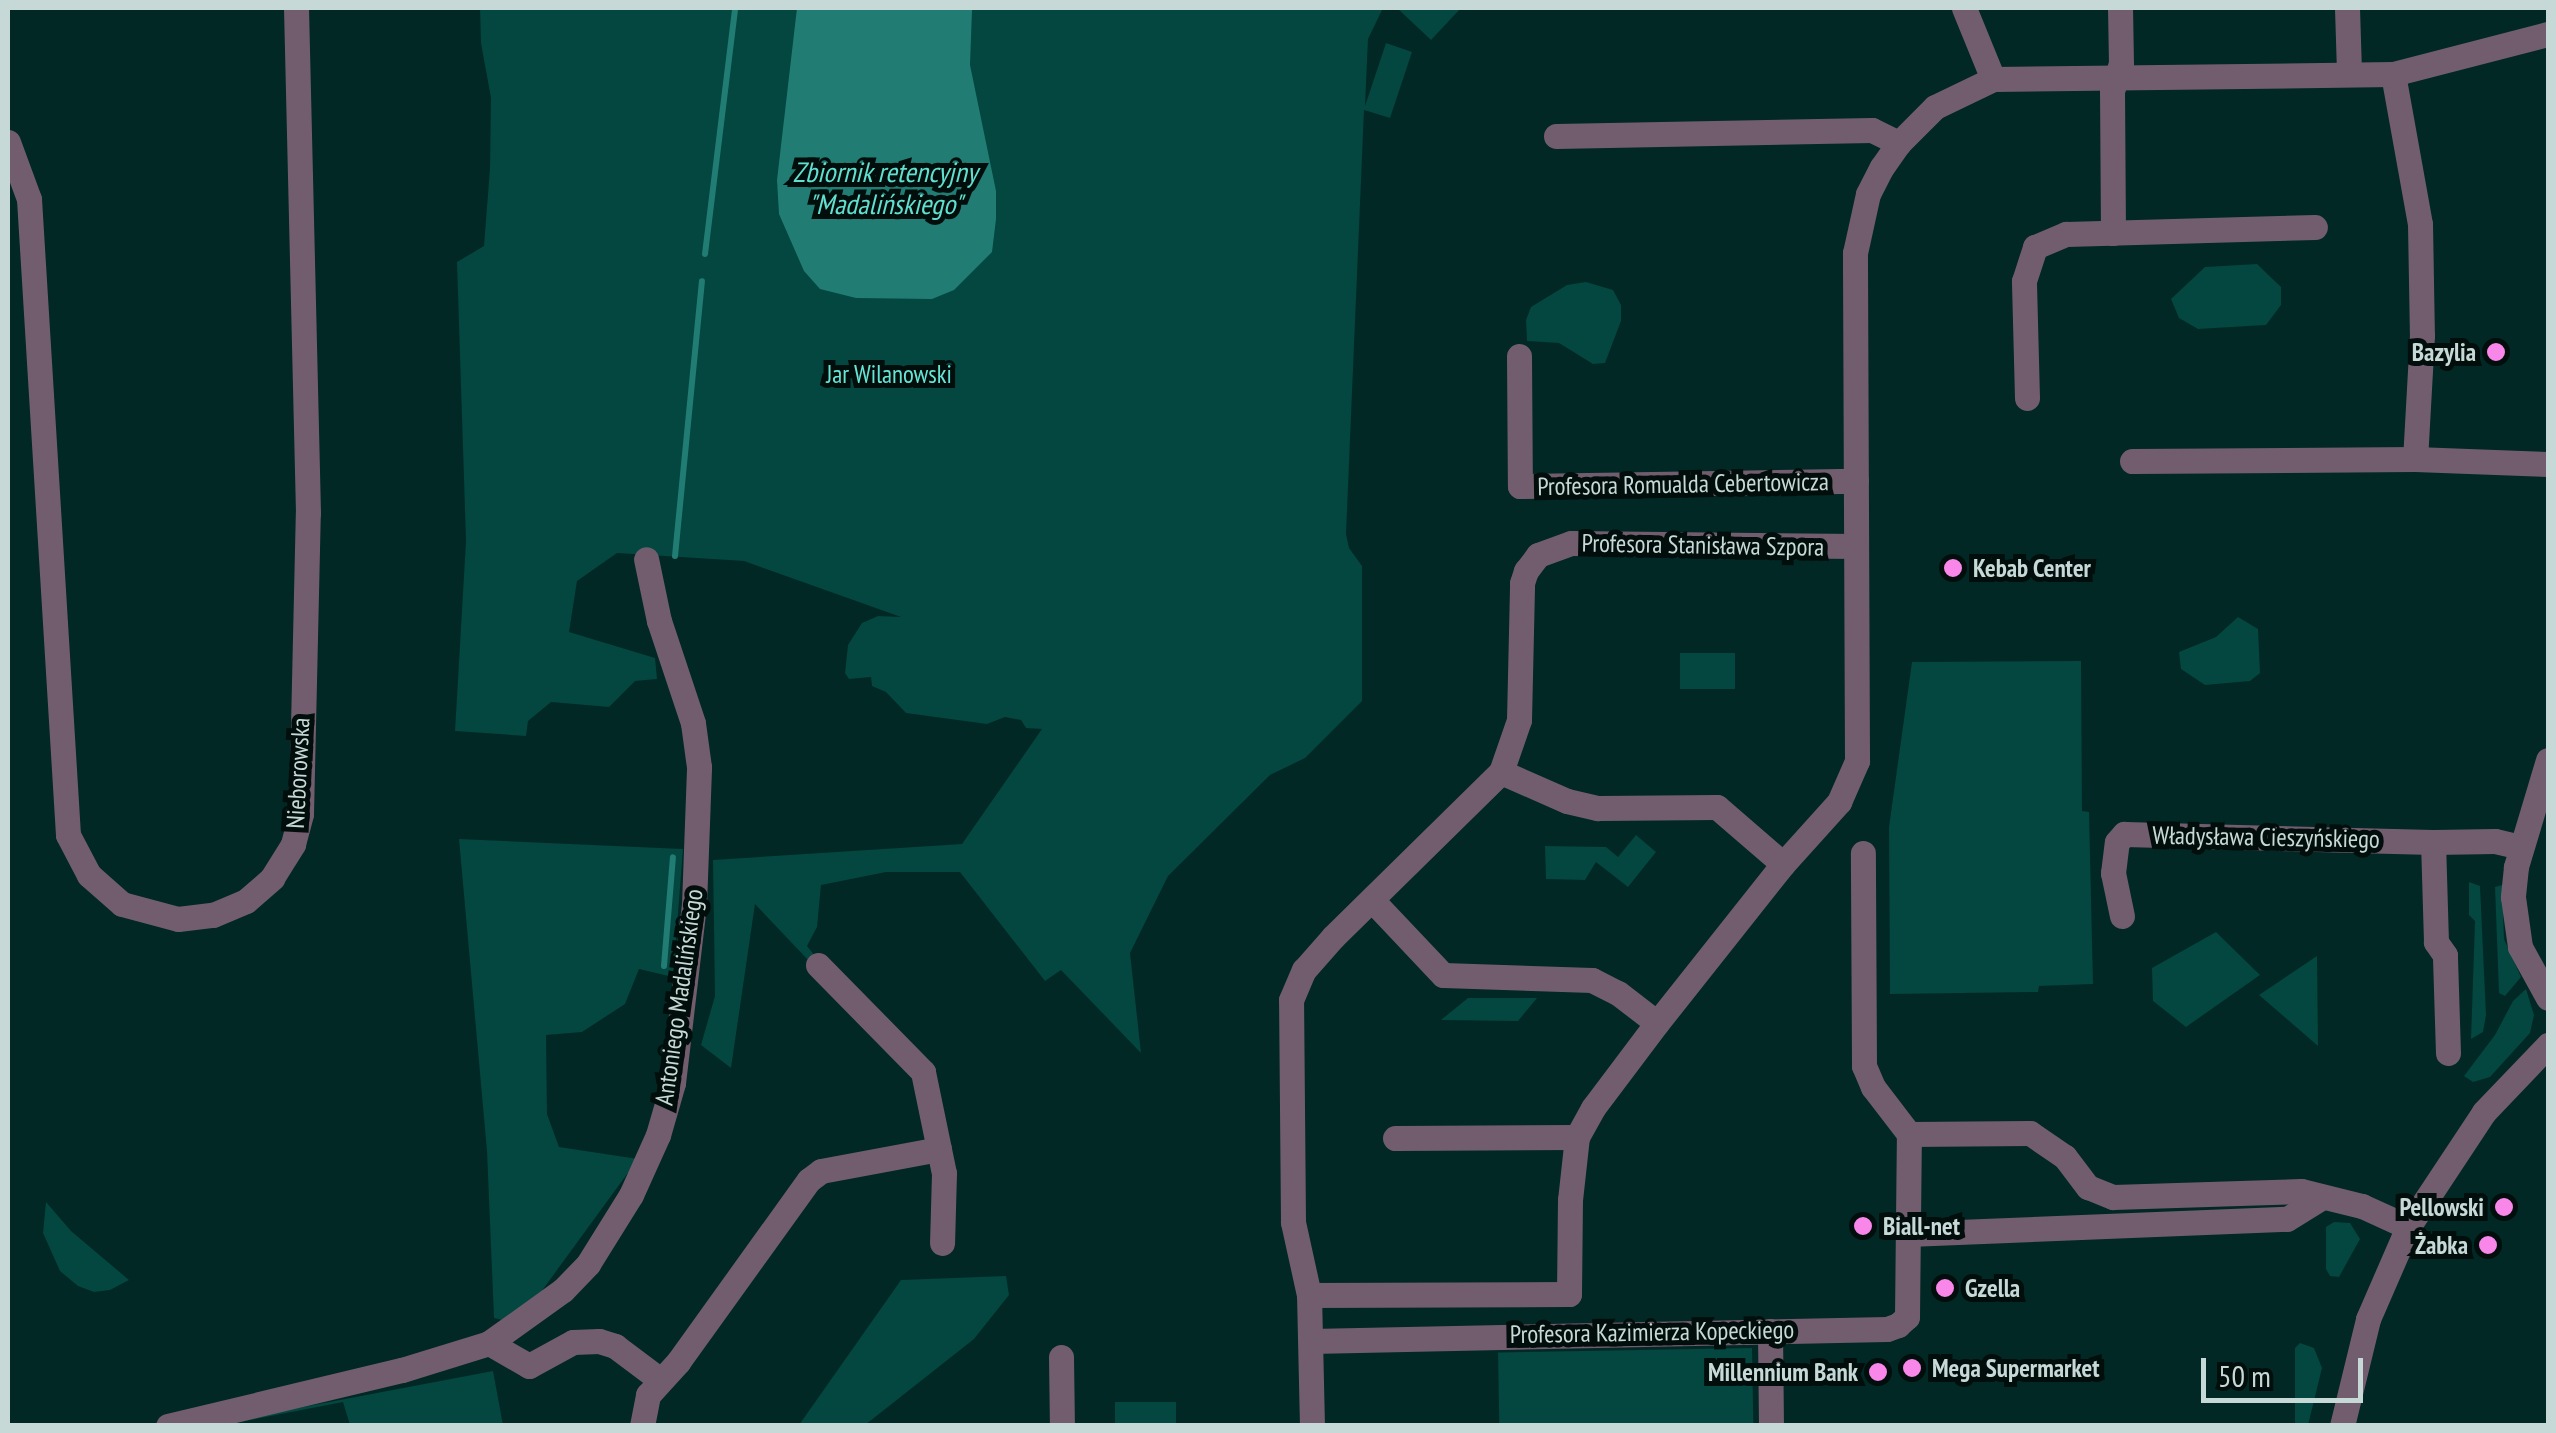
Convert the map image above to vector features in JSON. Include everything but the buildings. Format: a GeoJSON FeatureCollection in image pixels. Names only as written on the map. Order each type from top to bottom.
{"type":"FeatureCollection","features":[{"type":"Feature","properties":{"kind":"street","name":"Nieborowska"},"geometry":{"type":"LineString","coordinates":[[8,142],[22,170],[29,199],[68,835],[89,875],[122,904],[178,919],[213,915],[246,901],[272,878],[293,844],[301,814],[308,513],[296,8]]}},
{"type":"Feature","properties":{"kind":"street"},"geometry":{"type":"LineString","coordinates":[[1964,8],[1992,79]]}},
{"type":"Feature","properties":{"kind":"street"},"geometry":{"type":"LineString","coordinates":[[2113,233],[2112,91],[2118,74],[2120,8]]}},
{"type":"Feature","properties":{"kind":"street"},"geometry":{"type":"LineString","coordinates":[[2347,8],[2349,73]]}},
{"type":"Feature","properties":{"kind":"street","name":"Profesora Romualda Cebertowicza"},"geometry":{"type":"LineString","coordinates":[[1783,864],[1840,802],[1857,761],[1855,253],[1868,194],[1898,143],[1936,107],[1992,79],[2118,74],[2394,74],[2548,34]]}},
{"type":"Feature","properties":{"kind":"street"},"geometry":{"type":"LineString","coordinates":[[2394,74],[2421,236],[2422,334],[2415,459]]}},
{"type":"Feature","properties":{"kind":"street"},"geometry":{"type":"LineString","coordinates":[[1556,136],[1872,130],[1898,143]]}},
{"type":"Feature","properties":{"kind":"street"},"geometry":{"type":"LineString","coordinates":[[2026,398],[2024,281],[2035,247],[2066,234],[2315,227]]}},
{"type":"Feature","properties":{"kind":"street","name":"Profesora Romualda Cebertowicza"},"geometry":{"type":"LineString","coordinates":[[1518,356],[1520,486],[1856,482]]}},
{"type":"Feature","properties":{"kind":"street"},"geometry":{"type":"LineString","coordinates":[[2132,461],[2415,459],[2548,464]]}},
{"type":"Feature","properties":{"kind":"street","name":"Profesora Stanisława Szpora"},"geometry":{"type":"LineString","coordinates":[[1312,1426],[1309,1295],[1293,1222],[1291,1000],[1304,970],[1501,772],[1519,720],[1522,583],[1538,555],[1571,543],[1856,546]]}},
{"type":"Feature","properties":{"kind":"street","name":"Antoniego Madalińskiego"},"geometry":{"type":"LineString","coordinates":[[168,1426],[402,1370],[490,1343],[563,1290],[588,1264],[632,1194],[658,1134],[673,1083],[694,905],[700,767],[693,724],[659,621],[646,560]]}},
{"type":"Feature","properties":{"kind":"street"},"geometry":{"type":"LineString","coordinates":[[2548,760],[2514,879],[2516,932],[2525,960],[2548,998]]}},
{"type":"Feature","properties":{"kind":"street"},"geometry":{"type":"LineString","coordinates":[[1309,1295],[1569,1294],[1570,1200],[1577,1137],[1593,1108],[1657,1023],[1783,864],[1717,808],[1598,808],[1568,801],[1501,772]]}},
{"type":"Feature","properties":{"kind":"street","name":"Władysława Cieszyńskiego"},"geometry":{"type":"LineString","coordinates":[[2122,916],[2113,873],[2117,842],[2124,834],[2495,841],[2521,846]]}},
{"type":"Feature","properties":{"kind":"street"},"geometry":{"type":"LineString","coordinates":[[2433,842],[2436,942],[2444,955],[2448,1053]]}},
{"type":"Feature","properties":{"kind":"street"},"geometry":{"type":"LineString","coordinates":[[1863,853],[1864,1066],[1873,1087],[1909,1134],[2030,1133],[2065,1158],[2088,1187],[2113,1198],[2286,1190],[2362,1206],[2408,1228]]}},
{"type":"Feature","properties":{"kind":"street"},"geometry":{"type":"LineString","coordinates":[[1372,900],[1443,975],[1592,980],[1618,993],[1657,1023]]}},
{"type":"Feature","properties":{"kind":"street"},"geometry":{"type":"LineString","coordinates":[[818,965],[924,1072],[944,1172],[942,1243]]}},
{"type":"Feature","properties":{"kind":"street"},"geometry":{"type":"LineString","coordinates":[[2342,1426],[2368,1319],[2408,1228],[2484,1112],[2548,1046]]}},
{"type":"Feature","properties":{"kind":"street","name":"Profesora Kazimierza Kopeckiego"},"geometry":{"type":"LineString","coordinates":[[1311,1341],[1887,1329],[1908,1317],[1909,1134]]}},
{"type":"Feature","properties":{"kind":"street"},"geometry":{"type":"LineString","coordinates":[[1395,1138],[1577,1137]]}},
{"type":"Feature","properties":{"kind":"street"},"geometry":{"type":"LineString","coordinates":[[642,1426],[648,1395],[678,1362],[809,1180],[821,1171],[940,1149]]}},
{"type":"Feature","properties":{"kind":"street"},"geometry":{"type":"LineString","coordinates":[[1908,1234],[2287,1219],[2321,1198]]}},
{"type":"Feature","properties":{"kind":"street"},"geometry":{"type":"LineString","coordinates":[[1770,1331],[1771,1426]]}},
{"type":"Feature","properties":{"kind":"street"},"geometry":{"type":"LineString","coordinates":[[490,1343],[529,1366],[573,1342],[599,1341],[615,1346],[659,1379]]}},
{"type":"Feature","properties":{"kind":"street"},"geometry":{"type":"LineString","coordinates":[[1061,1357],[1062,1426]]}},
{"type":"Feature","properties":{"kind":"green space","name":"Jar Wilanowski"},"geometry":{"type":"Polygon","coordinates":[[[480,8],[1383,8],[1368,39],[1365,106],[1386,43],[1412,52],[1390,118],[1364,110],[1346,534],[1349,548],[1362,566],[1362,701],[1305,758],[1270,775],[1168,876],[1130,953],[1141,1053],[1061,970],[1045,981],[960,872],[886,872],[821,885],[817,927],[807,946],[815,956],[809,961],[755,904],[731,1068],[701,1045],[715,996],[713,860],[962,844],[1042,729],[1026,728],[1021,720],[1005,717],[987,724],[906,713],[886,692],[872,686],[871,677],[849,679],[845,673],[848,645],[862,623],[878,616],[901,617],[744,561],[617,553],[577,581],[569,632],[655,658],[657,679],[635,681],[609,707],[551,702],[528,721],[526,736],[455,731],[466,541],[457,262],[484,246],[490,168],[491,98],[481,43],[480,8]]]}},
{"type":"Feature","properties":{"kind":"green space"},"geometry":{"type":"Polygon","coordinates":[[[1397,8],[1461,8],[1431,40],[1397,8]]]}},
{"type":"Feature","properties":{"kind":"green space"},"geometry":{"type":"Polygon","coordinates":[[[2257,264],[2281,287],[2281,305],[2266,325],[2198,329],[2179,318],[2171,299],[2205,267],[2257,264]]]}},
{"type":"Feature","properties":{"kind":"green space"},"geometry":{"type":"Polygon","coordinates":[[[1586,282],[1613,290],[1621,305],[1621,321],[1605,363],[1593,364],[1559,343],[1527,341],[1526,320],[1531,307],[1567,285],[1586,282]]]}},
{"type":"Feature","properties":{"kind":"green space"},"geometry":{"type":"Polygon","coordinates":[[[2238,617],[2258,629],[2260,673],[2250,681],[2205,685],[2181,669],[2179,652],[2216,637],[2238,617]]]}},
{"type":"Feature","properties":{"kind":"green space"},"geometry":{"type":"Polygon","coordinates":[[[1680,653],[1735,653],[1735,689],[1680,689],[1680,653]]]}},
{"type":"Feature","properties":{"kind":"green space"},"geometry":{"type":"Polygon","coordinates":[[[2081,661],[2082,811],[2089,812],[2093,984],[2039,986],[2038,992],[1890,994],[1889,827],[1912,662],[2081,661]]]}},
{"type":"Feature","properties":{"kind":"green space"},"geometry":{"type":"Polygon","coordinates":[[[1636,835],[1656,852],[1628,887],[1596,862],[1585,880],[1546,879],[1545,846],[1606,847],[1618,857],[1636,835]]]}},
{"type":"Feature","properties":{"kind":"green space"},"geometry":{"type":"Polygon","coordinates":[[[459,839],[683,849],[673,977],[639,969],[625,1004],[582,1032],[546,1035],[547,1114],[559,1147],[638,1159],[541,1292],[502,1320],[494,1318],[487,1151],[459,839]]]}},
{"type":"Feature","properties":{"kind":"green space"},"geometry":{"type":"Polygon","coordinates":[[[2469,882],[2480,886],[2486,1015],[2483,1032],[2471,1039],[2475,921],[2469,915],[2469,882]]]}},
{"type":"Feature","properties":{"kind":"green space"},"geometry":{"type":"Polygon","coordinates":[[[2502,885],[2504,939],[2521,977],[2505,996],[2499,993],[2495,887],[2502,885]]]}},
{"type":"Feature","properties":{"kind":"green space"},"geometry":{"type":"Polygon","coordinates":[[[2216,932],[2260,975],[2186,1027],[2153,1001],[2152,968],[2216,932]]]}},
{"type":"Feature","properties":{"kind":"green space"},"geometry":{"type":"Polygon","coordinates":[[[2317,956],[2318,1046],[2259,995],[2317,956]]]}},
{"type":"Feature","properties":{"kind":"green space"},"geometry":{"type":"Polygon","coordinates":[[[2526,989],[2534,1015],[2530,1033],[2490,1077],[2473,1082],[2464,1076],[2495,1035],[2513,1001],[2526,989]]]}},
{"type":"Feature","properties":{"kind":"green space"},"geometry":{"type":"Polygon","coordinates":[[[1468,998],[1537,998],[1518,1021],[1441,1020],[1468,998]]]}},
{"type":"Feature","properties":{"kind":"green space"},"geometry":{"type":"Polygon","coordinates":[[[46,1202],[71,1231],[129,1280],[110,1290],[94,1292],[78,1286],[60,1271],[43,1233],[46,1202]]]}},
{"type":"Feature","properties":{"kind":"green space"},"geometry":{"type":"Polygon","coordinates":[[[2334,1222],[2350,1223],[2360,1239],[2339,1277],[2330,1276],[2326,1269],[2326,1227],[2334,1222]]]}},
{"type":"Feature","properties":{"kind":"green space"},"geometry":{"type":"Polygon","coordinates":[[[1006,1276],[1009,1295],[974,1339],[865,1425],[799,1425],[901,1280],[1006,1276]]]}},
{"type":"Feature","properties":{"kind":"green space"},"geometry":{"type":"Polygon","coordinates":[[[2300,1343],[2314,1348],[2322,1368],[2308,1425],[2295,1425],[2295,1348],[2300,1343]]]}},
{"type":"Feature","properties":{"kind":"green space"},"geometry":{"type":"Polygon","coordinates":[[[1752,1348],[1753,1425],[1499,1426],[1498,1352],[1752,1348]]]}},
{"type":"Feature","properties":{"kind":"green space"},"geometry":{"type":"Polygon","coordinates":[[[493,1371],[503,1425],[350,1425],[343,1402],[203,1426],[493,1371]]]}},
{"type":"Feature","properties":{"kind":"green space"},"geometry":{"type":"Polygon","coordinates":[[[1115,1402],[1176,1402],[1176,1425],[1115,1425],[1115,1402]]]}},
{"type":"Feature","properties":{"kind":"water","name":"Zbiornik retencyjny \"Madalińskiego\""},"geometry":{"type":"Polygon","coordinates":[[[797,8],[981,8],[972,10],[970,65],[996,191],[996,219],[992,252],[954,290],[932,299],[856,298],[820,289],[804,271],[779,214],[777,180],[797,8]]]}},
{"type":"Feature","properties":{"kind":"waterway"},"geometry":{"type":"LineString","coordinates":[[705,254],[735,8]]}},
{"type":"Feature","properties":{"kind":"waterway"},"geometry":{"type":"LineString","coordinates":[[675,556],[702,281]]}},
{"type":"Feature","properties":{"kind":"waterway"},"geometry":{"type":"LineString","coordinates":[[664,966],[673,857]]}},
{"type":"Feature","properties":{"kind":"place","name":"Bazylia"},"geometry":{"type":"Point","coordinates":[2496,352]}},
{"type":"Feature","properties":{"kind":"place","name":"Kebab Center"},"geometry":{"type":"Point","coordinates":[1953,568]}},
{"type":"Feature","properties":{"kind":"place","name":"Pellowski"},"geometry":{"type":"Point","coordinates":[2504,1207]}},
{"type":"Feature","properties":{"kind":"place","name":"Biall-net"},"geometry":{"type":"Point","coordinates":[1863,1226]}},
{"type":"Feature","properties":{"kind":"place","name":"Żabka"},"geometry":{"type":"Point","coordinates":[2488,1245]}},
{"type":"Feature","properties":{"kind":"place","name":"Gzella"},"geometry":{"type":"Point","coordinates":[1945,1288]}},
{"type":"Feature","properties":{"kind":"place","name":"Mega Supermarket"},"geometry":{"type":"Point","coordinates":[1912,1368]}},
{"type":"Feature","properties":{"kind":"place","name":"Millennium Bank"},"geometry":{"type":"Point","coordinates":[1878,1372]}}]}
